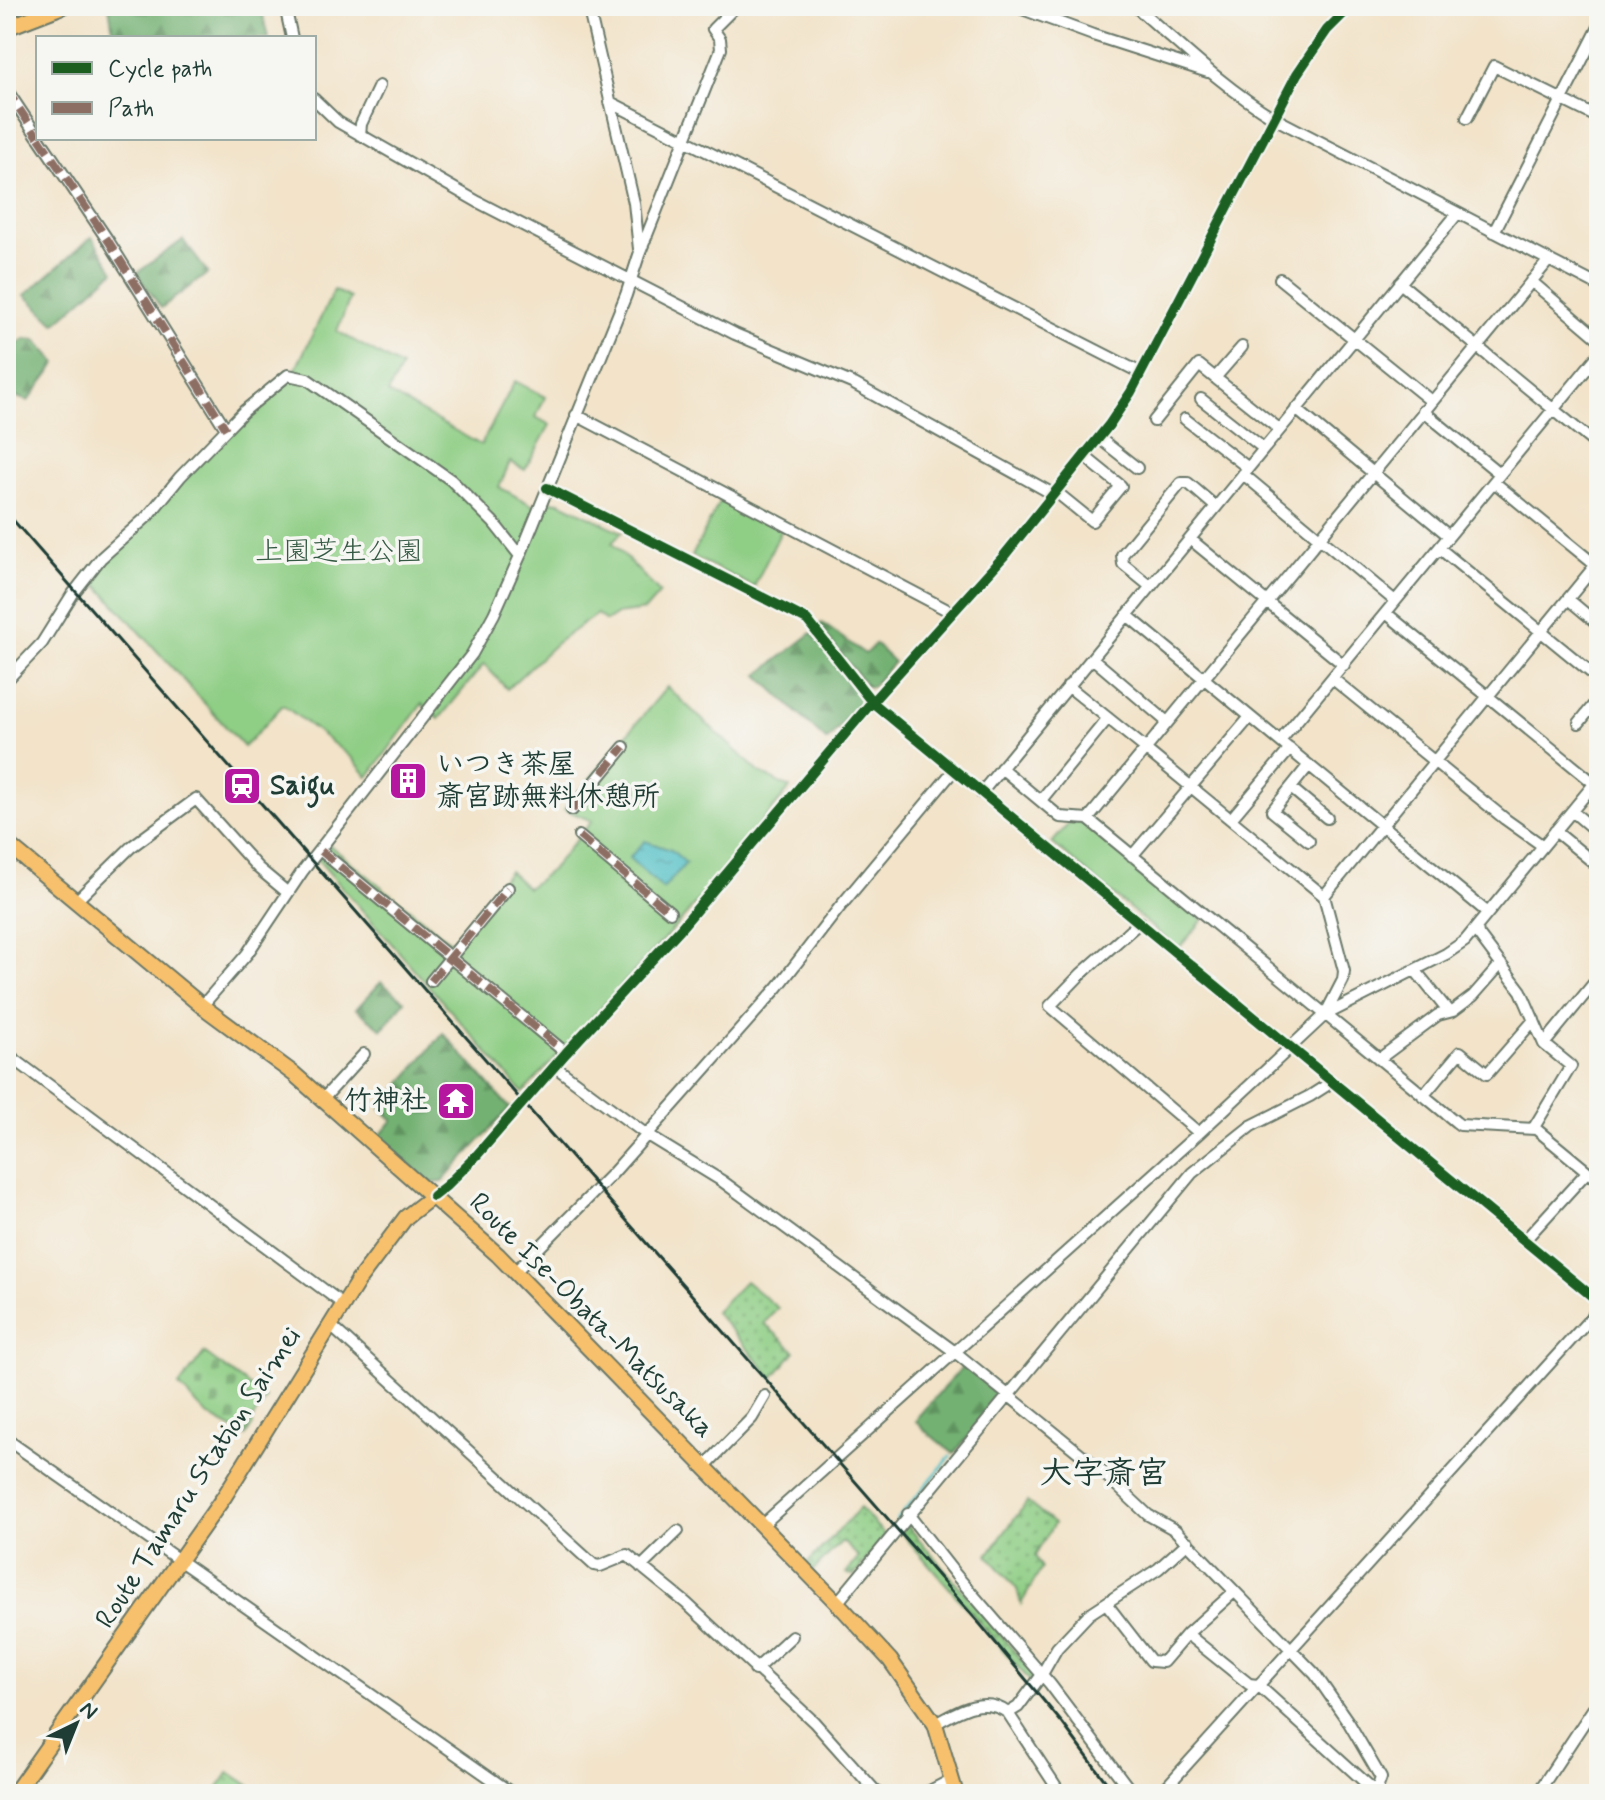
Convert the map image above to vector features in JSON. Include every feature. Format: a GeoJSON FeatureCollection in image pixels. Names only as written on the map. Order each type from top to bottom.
{"type":"FeatureCollection","features":[{"type":"Feature","properties":{"kind":"main road"},"geometry":{"type":"LineString","coordinates":[[6,28],[63,6]]}},
{"type":"Feature","properties":{"kind":"main road","name":"Route Ise-Obata-Matsusaka"},"geometry":{"type":"LineString","coordinates":[[6,843],[202,1006],[323,1099],[515,1272],[890,1660],[935,1724],[954,1787]]}},
{"type":"Feature","properties":{"kind":"main road","name":"Route Tamaru Station Saimei"},"geometry":{"type":"LineString","coordinates":[[14,1794],[224,1497],[343,1304],[402,1222],[433,1196]]}},
{"type":"Feature","properties":{"kind":"street"},"geometry":{"type":"LineString","coordinates":[[285,6],[292,36]]}},
{"type":"Feature","properties":{"kind":"street"},"geometry":{"type":"LineString","coordinates":[[588,6],[634,203],[639,255]]}},
{"type":"Feature","properties":{"kind":"street"},"geometry":{"type":"LineString","coordinates":[[202,1006],[247,954],[288,893],[472,654],[494,614],[520,556],[721,49],[720,39],[713,29],[736,6]]}},
{"type":"Feature","properties":{"kind":"street"},"geometry":{"type":"LineString","coordinates":[[1014,6],[1210,72]]}},
{"type":"Feature","properties":{"kind":"street"},"geometry":{"type":"LineString","coordinates":[[1135,6],[1210,72],[1274,118],[1599,286]]}},
{"type":"Feature","properties":{"kind":"street"},"geometry":{"type":"LineString","coordinates":[[433,1196],[477,1155],[680,929],[872,702],[1003,557],[1099,438],[1125,403],[1309,53],[1351,6]]}},
{"type":"Feature","properties":{"kind":"street"},"geometry":{"type":"LineString","coordinates":[[1494,232],[1599,27]]}},
{"type":"Feature","properties":{"kind":"street"},"geometry":{"type":"LineString","coordinates":[[1467,118],[1494,66],[1599,118]]}},
{"type":"Feature","properties":{"kind":"street"},"geometry":{"type":"LineString","coordinates":[[360,135],[361,124],[379,86]]}},
{"type":"Feature","properties":{"kind":"street"},"geometry":{"type":"LineString","coordinates":[[6,89],[36,134]]}},
{"type":"Feature","properties":{"kind":"street"},"geometry":{"type":"LineString","coordinates":[[316,101],[338,122],[478,202],[735,334],[854,384],[1054,493],[1092,521],[1121,486],[1084,456]]}},
{"type":"Feature","properties":{"kind":"street"},"geometry":{"type":"LineString","coordinates":[[610,102],[1141,373]]}},
{"type":"Feature","properties":{"kind":"street"},"geometry":{"type":"LineString","coordinates":[[40,140],[109,242],[226,429]]}},
{"type":"Feature","properties":{"kind":"street"},"geometry":{"type":"LineString","coordinates":[[981,793],[1458,213]]}},
{"type":"Feature","properties":{"kind":"street"},"geometry":{"type":"LineString","coordinates":[[1088,819],[1549,260]]}},
{"type":"Feature","properties":{"kind":"street"},"geometry":{"type":"LineString","coordinates":[[1280,279],[1431,401]]}},
{"type":"Feature","properties":{"kind":"street"},"geometry":{"type":"LineString","coordinates":[[1531,281],[1599,339]]}},
{"type":"Feature","properties":{"kind":"street"},"geometry":{"type":"LineString","coordinates":[[1400,283],[1599,447]]}},
{"type":"Feature","properties":{"kind":"street"},"geometry":{"type":"LineString","coordinates":[[1215,378],[1242,347]]}},
{"type":"Feature","properties":{"kind":"street"},"geometry":{"type":"LineString","coordinates":[[1231,819],[1344,665],[1599,354]]}},
{"type":"Feature","properties":{"kind":"street"},"geometry":{"type":"LineString","coordinates":[[1154,421],[1199,365],[1279,429]]}},
{"type":"Feature","properties":{"kind":"street"},"geometry":{"type":"LineString","coordinates":[[6,681],[42,643],[72,595],[101,558],[149,515],[226,429],[288,375],[307,379],[451,480],[493,522],[520,556]]}},
{"type":"Feature","properties":{"kind":"street"},"geometry":{"type":"LineString","coordinates":[[1201,399],[1263,448]]}},
{"type":"Feature","properties":{"kind":"street"},"geometry":{"type":"LineString","coordinates":[[1296,409],[1449,536]]}},
{"type":"Feature","properties":{"kind":"street"},"geometry":{"type":"LineString","coordinates":[[1324,896],[1598,565],[1423,411]]}},
{"type":"Feature","properties":{"kind":"street"},"geometry":{"type":"LineString","coordinates":[[576,415],[953,613]]}},
{"type":"Feature","properties":{"kind":"street"},"geometry":{"type":"LineString","coordinates":[[1185,419],[1395,601]]}},
{"type":"Feature","properties":{"kind":"street"},"geometry":{"type":"LineString","coordinates":[[1099,438],[1137,468]]}},
{"type":"Feature","properties":{"kind":"street"},"geometry":{"type":"LineString","coordinates":[[1150,586],[1123,564],[1122,555],[1181,483],[1188,483],[1216,507]]}},
{"type":"Feature","properties":{"kind":"street"},"geometry":{"type":"LineString","coordinates":[[547,488],[807,620],[872,702],[1599,1302]]}},
{"type":"Feature","properties":{"kind":"street"},"geometry":{"type":"LineString","coordinates":[[1190,539],[1344,665]]}},
{"type":"Feature","properties":{"kind":"street"},"geometry":{"type":"LineString","coordinates":[[1439,548],[1599,679]]}},
{"type":"Feature","properties":{"kind":"street"},"geometry":{"type":"LineString","coordinates":[[1568,599],[1599,625]]}},
{"type":"Feature","properties":{"kind":"street"},"geometry":{"type":"LineString","coordinates":[[1325,1015],[1458,947],[1597,781],[1386,613]]}},
{"type":"Feature","properties":{"kind":"street"},"geometry":{"type":"LineString","coordinates":[[1127,615],[1488,913]]}},
{"type":"Feature","properties":{"kind":"street"},"geometry":{"type":"LineString","coordinates":[[1092,658],[1166,721]]}},
{"type":"Feature","properties":{"kind":"street"},"geometry":{"type":"LineString","coordinates":[[1333,679],[1505,819],[1543,846]]}},
{"type":"Feature","properties":{"kind":"street"},"geometry":{"type":"LineString","coordinates":[[761,1526],[1292,1049],[1325,1015],[1343,980],[1344,971],[1324,896],[1068,686]]}},
{"type":"Feature","properties":{"kind":"street"},"geometry":{"type":"LineString","coordinates":[[1579,723],[1599,698]]}},
{"type":"Feature","properties":{"kind":"street"},"geometry":{"type":"LineString","coordinates":[[1132,856],[1250,717]]}},
{"type":"Feature","properties":{"kind":"street"},"geometry":{"type":"LineString","coordinates":[[1041,800],[1108,718]]}},
{"type":"Feature","properties":{"kind":"street"},"geometry":{"type":"LineString","coordinates":[[572,810],[624,747]]}},
{"type":"Feature","properties":{"kind":"street"},"geometry":{"type":"LineString","coordinates":[[1309,765],[1272,811],[1309,841]]}},
{"type":"Feature","properties":{"kind":"street"},"geometry":{"type":"LineString","coordinates":[[1001,768],[1060,817],[1088,819],[1460,1125],[1533,1129],[1599,1181]]}},
{"type":"Feature","properties":{"kind":"street"},"geometry":{"type":"LineString","coordinates":[[515,1272],[647,1135],[778,987],[954,770]]}},
{"type":"Feature","properties":{"kind":"street"},"geometry":{"type":"LineString","coordinates":[[1291,788],[1327,818]]}},
{"type":"Feature","properties":{"kind":"street"},"geometry":{"type":"LineString","coordinates":[[76,901],[131,847],[196,799],[258,868],[288,893]]}},
{"type":"Feature","properties":{"kind":"street"},"geometry":{"type":"LineString","coordinates":[[1572,811],[1599,834]]}},
{"type":"Feature","properties":{"kind":"street"},"geometry":{"type":"LineString","coordinates":[[1555,831],[1599,867]]}},
{"type":"Feature","properties":{"kind":"street"},"geometry":{"type":"LineString","coordinates":[[579,836],[670,912]]}},
{"type":"Feature","properties":{"kind":"street"},"geometry":{"type":"LineString","coordinates":[[321,851],[566,1053]]}},
{"type":"Feature","properties":{"kind":"street"},"geometry":{"type":"LineString","coordinates":[[431,981],[508,888]]}},
{"type":"Feature","properties":{"kind":"street"},"geometry":{"type":"LineString","coordinates":[[1140,922],[1050,1006],[1199,1133]]}},
{"type":"Feature","properties":{"kind":"street"},"geometry":{"type":"LineString","coordinates":[[1477,927],[1478,934],[1521,991],[1544,1044],[1571,1066],[1533,1129]]}},
{"type":"Feature","properties":{"kind":"street"},"geometry":{"type":"LineString","coordinates":[[1379,1059],[1438,1015],[1473,996],[1501,964]]}},
{"type":"Feature","properties":{"kind":"street"},"geometry":{"type":"LineString","coordinates":[[1415,970],[1448,1011]]}},
{"type":"Feature","properties":{"kind":"street"},"geometry":{"type":"LineString","coordinates":[[1544,1044],[1599,977]]}},
{"type":"Feature","properties":{"kind":"street"},"geometry":{"type":"LineString","coordinates":[[1423,1096],[1460,1052],[1487,1074],[1534,1020]]}},
{"type":"Feature","properties":{"kind":"street"},"geometry":{"type":"LineString","coordinates":[[6,1053],[343,1304]]}},
{"type":"Feature","properties":{"kind":"street"},"geometry":{"type":"LineString","coordinates":[[323,1099],[364,1054]]}},
{"type":"Feature","properties":{"kind":"street"},"geometry":{"type":"LineString","coordinates":[[554,1066],[647,1135],[722,1181],[955,1352],[1098,1468],[1148,1515],[1175,1530],[1315,1674],[1349,1723],[1381,1778],[1377,1793],[1258,1685],[1249,1684],[1187,1634]]}},
{"type":"Feature","properties":{"kind":"street"},"geometry":{"type":"LineString","coordinates":[[837,1603],[1196,1168],[1251,1126],[1332,1082]]}},
{"type":"Feature","properties":{"kind":"street"},"geometry":{"type":"LineString","coordinates":[[1525,1240],[1587,1172]]}},
{"type":"Feature","properties":{"kind":"street"},"geometry":{"type":"LineString","coordinates":[[1160,1794],[1599,1309]]}},
{"type":"Feature","properties":{"kind":"street"},"geometry":{"type":"LineString","coordinates":[[330,1325],[594,1565],[600,1566],[627,1555],[686,1603],[814,1722],[878,1794]]}},
{"type":"Feature","properties":{"kind":"street"},"geometry":{"type":"LineString","coordinates":[[704,1467],[752,1418],[765,1396]]}},
{"type":"Feature","properties":{"kind":"street"},"geometry":{"type":"LineString","coordinates":[[6,1439],[513,1794]]}},
{"type":"Feature","properties":{"kind":"street"},"geometry":{"type":"LineString","coordinates":[[908,1514],[939,1555],[1050,1684],[1133,1794]]}},
{"type":"Feature","properties":{"kind":"street"},"geometry":{"type":"LineString","coordinates":[[641,1567],[678,1531]]}},
{"type":"Feature","properties":{"kind":"street"},"geometry":{"type":"LineString","coordinates":[[1008,1713],[1018,1707],[1057,1648],[1089,1614],[1158,1569],[1188,1542]]}},
{"type":"Feature","properties":{"kind":"street"},"geometry":{"type":"LineString","coordinates":[[1106,1603],[1151,1661],[1157,1663],[1163,1662],[1187,1634],[1234,1592]]}},
{"type":"Feature","properties":{"kind":"street"},"geometry":{"type":"LineString","coordinates":[[755,1670],[792,1636]]}},
{"type":"Feature","properties":{"kind":"street"},"geometry":{"type":"LineString","coordinates":[[1537,1794],[1599,1700]]}},
{"type":"Feature","properties":{"kind":"street"},"geometry":{"type":"LineString","coordinates":[[935,1724],[952,1714],[982,1704],[990,1704],[1008,1713],[1061,1794]]}},
{"type":"Feature","properties":{"kind":"street"},"geometry":{"type":"LineString","coordinates":[[924,1794],[954,1787]]}},
{"type":"Feature","properties":{"kind":"green space"},"geometry":{"type":"Polygon","coordinates":[[[109,6],[261,6],[268,36],[114,36],[109,6]]]}},
{"type":"Feature","properties":{"kind":"green space"},"geometry":{"type":"Polygon","coordinates":[[[92,237],[114,271],[55,324],[25,295],[92,237]]]}},
{"type":"Feature","properties":{"kind":"green space"},"geometry":{"type":"Polygon","coordinates":[[[183,240],[208,273],[161,308],[137,273],[183,240]]]}},
{"type":"Feature","properties":{"kind":"green space","name":"上園芝生公園"},"geometry":{"type":"Polygon","coordinates":[[[334,290],[350,298],[337,331],[401,367],[388,393],[481,445],[515,381],[545,397],[536,417],[550,425],[525,470],[510,462],[499,487],[541,510],[548,501],[560,502],[622,532],[612,543],[660,593],[645,610],[617,614],[606,621],[597,614],[555,644],[507,689],[484,664],[439,719],[422,704],[368,777],[352,758],[283,705],[244,747],[91,578],[246,414],[291,379],[334,290]]]}},
{"type":"Feature","properties":{"kind":"green space"},"geometry":{"type":"Polygon","coordinates":[[[24,339],[36,340],[57,363],[28,401],[6,393],[6,353],[24,339]]]}},
{"type":"Feature","properties":{"kind":"green space"},"geometry":{"type":"Polygon","coordinates":[[[723,495],[783,527],[754,587],[692,556],[723,495]]]}},
{"type":"Feature","properties":{"kind":"green space"},"geometry":{"type":"Polygon","coordinates":[[[822,623],[865,654],[875,644],[894,662],[872,687],[867,686],[818,626],[822,623]]]}},
{"type":"Feature","properties":{"kind":"green space"},"geometry":{"type":"Polygon","coordinates":[[[812,633],[862,700],[827,741],[758,675],[812,633]]]}},
{"type":"Feature","properties":{"kind":"green space"},"geometry":{"type":"Polygon","coordinates":[[[667,687],[760,773],[790,788],[686,915],[523,1093],[318,860],[329,845],[451,942],[509,871],[527,888],[551,870],[592,821],[564,809],[667,687]]]}},
{"type":"Feature","properties":{"kind":"green space"},"geometry":{"type":"Polygon","coordinates":[[[1070,822],[1085,822],[1203,920],[1178,949],[1052,843],[1070,822]]]}},
{"type":"Feature","properties":{"kind":"green space"},"geometry":{"type":"Polygon","coordinates":[[[381,982],[405,1001],[382,1029],[356,1009],[381,982]]]}},
{"type":"Feature","properties":{"kind":"green space"},"geometry":{"type":"Polygon","coordinates":[[[443,1033],[510,1108],[442,1182],[431,1183],[378,1138],[393,1120],[381,1108],[443,1033]]]}},
{"type":"Feature","properties":{"kind":"green space"},"geometry":{"type":"Polygon","coordinates":[[[745,1281],[778,1308],[764,1323],[795,1351],[773,1378],[715,1312],[745,1281]]]}},
{"type":"Feature","properties":{"kind":"green space"},"geometry":{"type":"Polygon","coordinates":[[[204,1353],[266,1398],[246,1436],[207,1415],[179,1386],[204,1353]]]}},
{"type":"Feature","properties":{"kind":"green space"},"geometry":{"type":"Polygon","coordinates":[[[963,1366],[1005,1394],[954,1454],[916,1421],[963,1366]]]}},
{"type":"Feature","properties":{"kind":"green space"},"geometry":{"type":"Polygon","coordinates":[[[1027,1502],[1054,1524],[1035,1556],[1042,1568],[1021,1604],[1017,1589],[988,1555],[1027,1502]]]}},
{"type":"Feature","properties":{"kind":"green space"},"geometry":{"type":"Polygon","coordinates":[[[860,1508],[885,1535],[854,1576],[846,1573],[859,1557],[842,1541],[814,1570],[805,1566],[860,1508]]]}},
{"type":"Feature","properties":{"kind":"green space"},"geometry":{"type":"Polygon","coordinates":[[[907,1525],[1033,1673],[1035,1676],[1031,1682],[901,1532],[907,1525]]]}},
{"type":"Feature","properties":{"kind":"green space"},"geometry":{"type":"Polygon","coordinates":[[[229,1772],[253,1788],[249,1794],[214,1794],[229,1772]]]}},
{"type":"Feature","properties":{"kind":"water"},"geometry":{"type":"Polygon","coordinates":[[[645,841],[671,850],[686,863],[663,889],[629,858],[645,841]]]}},
{"type":"Feature","properties":{"kind":"waterway"},"geometry":{"type":"LineString","coordinates":[[897,1520],[950,1457]]}},
{"type":"Feature","properties":{"kind":"railway"},"geometry":{"type":"LineString","coordinates":[[6,512],[980,1624],[1063,1724],[1115,1794]]}},
{"type":"Feature","properties":{"kind":"marked path"},"geometry":{"type":"LineString","coordinates":[[6,89],[36,134]]}},
{"type":"Feature","properties":{"kind":"marked path"},"geometry":{"type":"LineString","coordinates":[[40,140],[109,242],[226,429]]}},
{"type":"Feature","properties":{"kind":"marked path"},"geometry":{"type":"LineString","coordinates":[[572,810],[624,747]]}},
{"type":"Feature","properties":{"kind":"marked path"},"geometry":{"type":"LineString","coordinates":[[579,836],[670,912]]}},
{"type":"Feature","properties":{"kind":"marked path"},"geometry":{"type":"LineString","coordinates":[[321,851],[566,1053]]}},
{"type":"Feature","properties":{"kind":"marked path"},"geometry":{"type":"LineString","coordinates":[[431,981],[508,888]]}},
{"type":"Feature","properties":{"kind":"cycle path"},"geometry":{"type":"LineString","coordinates":[[433,1196],[477,1155],[680,929],[872,702],[1003,557],[1109,425],[1131,392],[1297,74],[1327,30],[1351,6]]}},
{"type":"Feature","properties":{"kind":"cycle path"},"geometry":{"type":"LineString","coordinates":[[547,488],[807,620],[872,702],[1599,1302]]}},
{"type":"Feature","properties":{"kind":"place","name":"いつき茶屋 斎宮跡無料休憩所"},"geometry":{"type":"Point","coordinates":[408,781]}},
{"type":"Feature","properties":{"kind":"place","name":"Saigu"},"geometry":{"type":"Point","coordinates":[242,786]}},
{"type":"Feature","properties":{"kind":"place","name":"竹神社"},"geometry":{"type":"Point","coordinates":[456,1101]}},
{"type":"Feature","properties":{"kind":"district","name":"大字斎宮"},"geometry":{"type":"Point","coordinates":[1104,1474]}}]}
